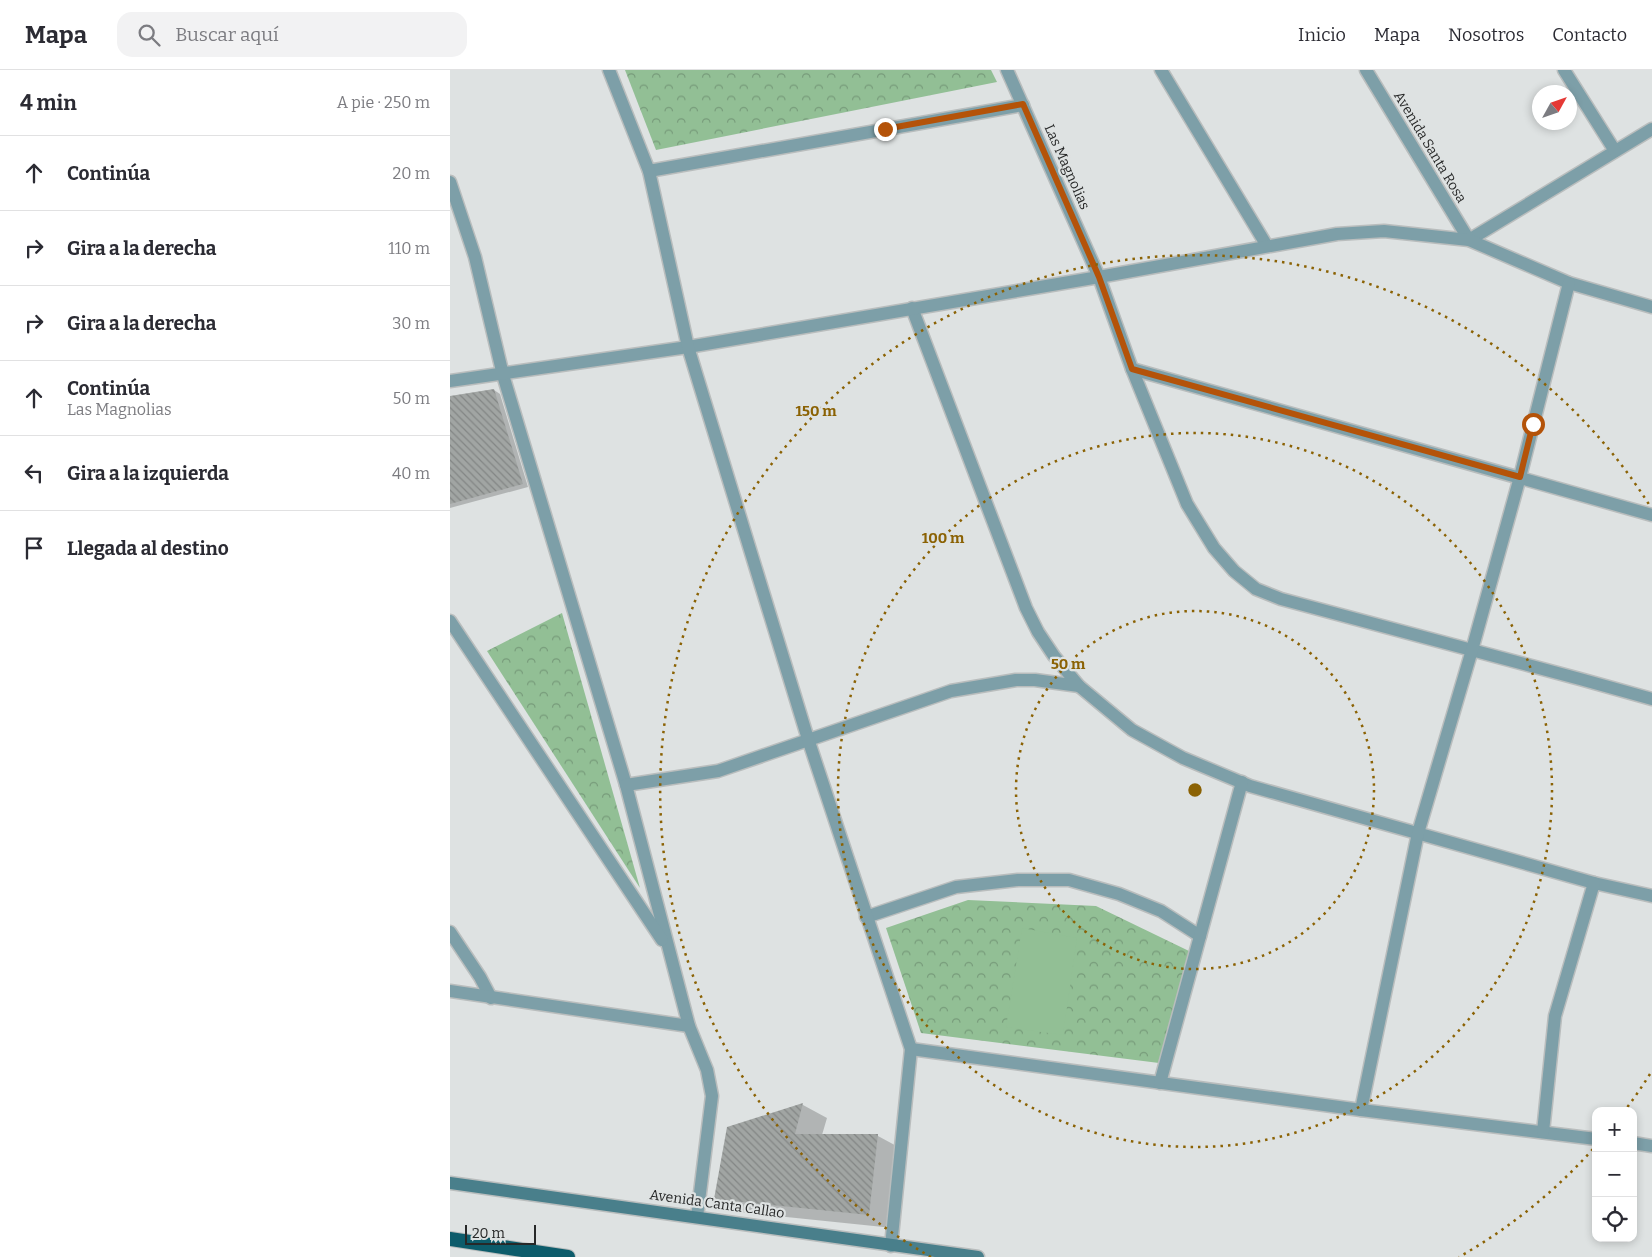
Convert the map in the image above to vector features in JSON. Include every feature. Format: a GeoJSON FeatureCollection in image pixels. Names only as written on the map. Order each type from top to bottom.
{"type":"FeatureCollection","features":[{"type":"Feature","properties":{"kind":"highway"},"geometry":{"type":"LineString","coordinates":[[450,1240],[568,1257]]}},
{"type":"Feature","properties":{"kind":"main road","name":"Avenida Canta Callao"},"geometry":{"type":"LineString","coordinates":[[450,1183],[978,1257]]}},
{"type":"Feature","properties":{"kind":"street"},"geometry":{"type":"LineString","coordinates":[[609,70],[649,171],[688,346],[808,739],[911,1049],[891,1246]]}},
{"type":"Feature","properties":{"kind":"street","name":"Las Magnolias"},"geometry":{"type":"LineString","coordinates":[[1007,70],[1099,277],[1132,369],[1187,504],[1214,548],[1242,579],[1256,588],[1281,599],[1652,699]]}},
{"type":"Feature","properties":{"kind":"street"},"geometry":{"type":"LineString","coordinates":[[1161,70],[1267,246]]}},
{"type":"Feature","properties":{"kind":"street","name":"Avenida Santa Rosa"},"geometry":{"type":"LineString","coordinates":[[1366,70],[1468,240]]}},
{"type":"Feature","properties":{"kind":"street"},"geometry":{"type":"LineString","coordinates":[[1564,70],[1615,151]]}},
{"type":"Feature","properties":{"kind":"street"},"geometry":{"type":"LineString","coordinates":[[649,171],[1023,104]]}},
{"type":"Feature","properties":{"kind":"street"},"geometry":{"type":"LineString","coordinates":[[1468,240],[1652,129]]}},
{"type":"Feature","properties":{"kind":"street"},"geometry":{"type":"LineString","coordinates":[[450,182],[475,257],[503,375],[626,785],[689,1026],[707,1070],[712,1096],[697,1217]]}},
{"type":"Feature","properties":{"kind":"street"},"geometry":{"type":"LineString","coordinates":[[450,381],[503,375],[688,346],[1099,277],[1337,234],[1384,231],[1468,240],[1569,283],[1652,307]]}},
{"type":"Feature","properties":{"kind":"street"},"geometry":{"type":"LineString","coordinates":[[1361,1110],[1418,833],[1472,650],[1520,477],[1569,283]]}},
{"type":"Feature","properties":{"kind":"street"},"geometry":{"type":"LineString","coordinates":[[912,308],[1026,608],[1038,632],[1062,667],[1079,686],[1132,730],[1183,758],[1242,782],[1594,882],[1652,896]]}},
{"type":"Feature","properties":{"kind":"street"},"geometry":{"type":"LineString","coordinates":[[1132,369],[1652,515]]}},
{"type":"Feature","properties":{"kind":"street"},"geometry":{"type":"LineString","coordinates":[[450,622],[668,948]]}},
{"type":"Feature","properties":{"kind":"street"},"geometry":{"type":"LineString","coordinates":[[626,785],[718,771],[950,691],[1016,680],[1035,680],[1079,686]]}},
{"type":"Feature","properties":{"kind":"street"},"geometry":{"type":"LineString","coordinates":[[1160,1083],[1242,782]]}},
{"type":"Feature","properties":{"kind":"street"},"geometry":{"type":"LineString","coordinates":[[866,917],[956,887],[1018,880],[1069,880],[1119,894],[1160,911],[1200,936]]}},
{"type":"Feature","properties":{"kind":"street"},"geometry":{"type":"LineString","coordinates":[[1543,1132],[1555,1016],[1594,882]]}},
{"type":"Feature","properties":{"kind":"street"},"geometry":{"type":"LineString","coordinates":[[450,932],[480,977],[491,998]]}},
{"type":"Feature","properties":{"kind":"street"},"geometry":{"type":"LineString","coordinates":[[450,991],[689,1026]]}},
{"type":"Feature","properties":{"kind":"street"},"geometry":{"type":"LineString","coordinates":[[911,1049],[1361,1110],[1592,1138]]}},
{"type":"Feature","properties":{"kind":"street"},"geometry":{"type":"LineString","coordinates":[[1637,1144],[1652,1146]]}},
{"type":"Feature","properties":{"kind":"green space"},"geometry":{"type":"Polygon","coordinates":[[[625,70],[991,70],[997,82],[656,150],[625,70]]]}},
{"type":"Feature","properties":{"kind":"green space"},"geometry":{"type":"Polygon","coordinates":[[[562,613],[640,888],[487,651],[562,613]]]}},
{"type":"Feature","properties":{"kind":"green space"},"geometry":{"type":"Polygon","coordinates":[[[968,900],[1096,906],[1189,951],[1159,1063],[921,1033],[886,928],[968,900]]]}},
{"type":"Feature","properties":{"kind":"green space"},"geometry":{"type":"Polygon","coordinates":[[[1022,928],[1077,938],[1063,1035],[1006,1027],[1022,928]]]}},
{"type":"Feature","properties":{"kind":"building"},"geometry":{"type":"Polygon","coordinates":[[[494,389],[523,484],[450,504],[450,396],[494,389]]]}},
{"type":"Feature","properties":{"kind":"building"},"geometry":{"type":"Polygon","coordinates":[[[803,1103],[795,1134],[878,1134],[869,1215],[714,1199],[727,1127],[803,1103]]]}},
{"type":"Feature","properties":{"kind":"route"},"geometry":{"type":"LineString","coordinates":[[885,129],[1023,104],[1099,277],[1132,369],[1520,477],[1533,424]]}}]}
